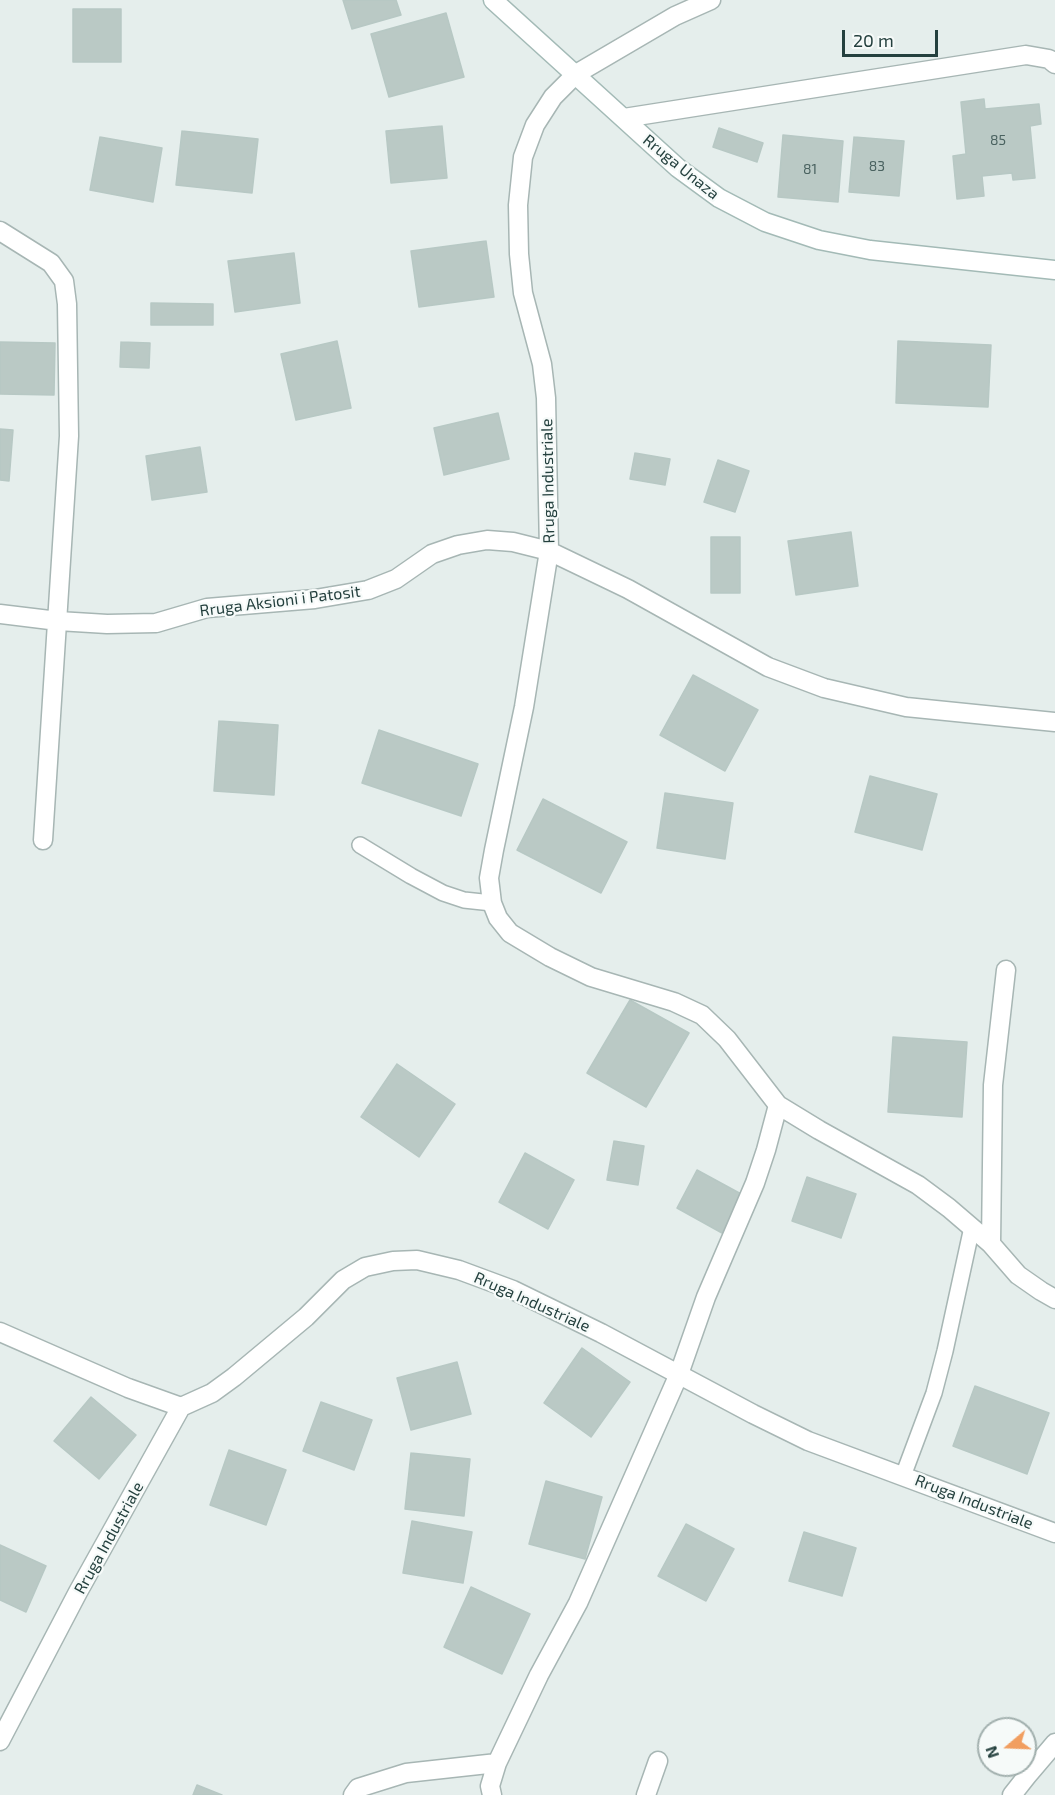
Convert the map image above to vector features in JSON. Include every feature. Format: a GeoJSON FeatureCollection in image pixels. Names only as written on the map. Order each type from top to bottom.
{"type":"FeatureCollection","features":[{"type":"Feature","properties":{"kind":"street","name":"Rruga Unaza"},"geometry":{"type":"LineString","coordinates":[[493,0],[678,168],[719,198],[765,222],[819,240],[870,250],[1055,270]]}},
{"type":"Feature","properties":{"kind":"street","name":"Rruga Industriale"},"geometry":{"type":"LineString","coordinates":[[492,903],[489,878],[524,706],[549,551],[546,399],[542,364],[523,293],[519,254],[518,205],[523,157],[535,125],[553,97],[576,74],[675,16],[711,0]]}},
{"type":"Feature","properties":{"kind":"street"},"geometry":{"type":"LineString","coordinates":[[624,118],[1026,55],[1049,59],[1055,64]]}},
{"type":"Feature","properties":{"kind":"street"},"geometry":{"type":"LineString","coordinates":[[0,231],[51,263],[64,281],[67,304],[69,436],[43,840]]}},
{"type":"Feature","properties":{"kind":"street","name":"Rruga Aksioni i Patosit"},"geometry":{"type":"LineString","coordinates":[[0,614],[107,624],[156,622],[207,608],[315,599],[368,590],[396,579],[432,554],[459,545],[487,540],[513,542],[549,551],[628,589],[768,667],[824,688],[906,707],[1055,722]]}},
{"type":"Feature","properties":{"kind":"street"},"geometry":{"type":"LineString","coordinates":[[492,903],[498,918],[510,933],[550,957],[591,977],[674,1002],[702,1015],[727,1039],[778,1105],[918,1185],[991,1244],[1018,1275],[1055,1299]]}},
{"type":"Feature","properties":{"kind":"street"},"geometry":{"type":"LineString","coordinates":[[991,1244],[993,1084],[1006,970]]}},
{"type":"Feature","properties":{"kind":"street"},"geometry":{"type":"LineString","coordinates":[[492,1795],[490,1786],[497,1763],[539,1675],[578,1603],[679,1374],[706,1297],[755,1183],[778,1105]]}},
{"type":"Feature","properties":{"kind":"street","name":"Rruga Industriale"},"geometry":{"type":"LineString","coordinates":[[0,1741],[78,1592],[181,1407],[212,1393],[234,1377],[306,1317],[343,1281],[365,1267],[393,1261],[417,1260],[459,1270],[513,1290],[601,1333],[808,1441],[1055,1533]]}},
{"type":"Feature","properties":{"kind":"street"},"geometry":{"type":"LineString","coordinates":[[0,1332],[128,1388],[181,1407]]}},
{"type":"Feature","properties":{"kind":"street"},"geometry":{"type":"LineString","coordinates":[[1012,1795],[1055,1743]]}},
{"type":"Feature","properties":{"kind":"street"},"geometry":{"type":"LineString","coordinates":[[646,1795],[658,1761]]}},
{"type":"Feature","properties":{"kind":"street"},"geometry":{"type":"LineString","coordinates":[[352,1795],[358,1788],[406,1773],[497,1763]]}},
{"type":"Feature","properties":{"kind":"lane"},"geometry":{"type":"LineString","coordinates":[[360,845],[443,893],[464,900],[492,903]]}},
{"type":"Feature","properties":{"kind":"lane"},"geometry":{"type":"LineString","coordinates":[[903,1476],[937,1382],[972,1227]]}},
{"type":"Feature","properties":{"kind":"building"},"geometry":{"type":"Polygon","coordinates":[[[343,0],[396,0],[401,15],[352,29],[343,0]]]}},
{"type":"Feature","properties":{"kind":"building"},"geometry":{"type":"Polygon","coordinates":[[[73,9],[121,9],[121,62],[73,62],[73,9]]]}},
{"type":"Feature","properties":{"kind":"building"},"geometry":{"type":"Polygon","coordinates":[[[446,13],[464,77],[389,97],[371,34],[446,13]]]}},
{"type":"Feature","properties":{"kind":"building"},"geometry":{"type":"Polygon","coordinates":[[[984,99],[985,109],[1039,104],[1041,124],[1030,126],[1035,178],[1013,180],[1012,173],[982,176],[984,196],[957,199],[953,156],[966,154],[961,102],[984,99]]]}},
{"type":"Feature","properties":{"kind":"building"},"geometry":{"type":"Polygon","coordinates":[[[442,126],[447,178],[391,183],[386,131],[442,126]]]}},
{"type":"Feature","properties":{"kind":"building"},"geometry":{"type":"Polygon","coordinates":[[[719,128],[763,143],[757,162],[713,147],[719,128]]]}},
{"type":"Feature","properties":{"kind":"building"},"geometry":{"type":"Polygon","coordinates":[[[182,131],[258,139],[252,193],[176,185],[182,131]]]}},
{"type":"Feature","properties":{"kind":"building"},"geometry":{"type":"Polygon","coordinates":[[[783,135],[843,141],[838,202],[778,197],[783,135]]]}},
{"type":"Feature","properties":{"kind":"building"},"geometry":{"type":"Polygon","coordinates":[[[100,137],[162,148],[153,202],[90,190],[100,137]]]}},
{"type":"Feature","properties":{"kind":"building"},"geometry":{"type":"Polygon","coordinates":[[[854,137],[904,141],[899,196],[849,192],[854,137]]]}},
{"type":"Feature","properties":{"kind":"building"},"geometry":{"type":"Polygon","coordinates":[[[486,241],[494,297],[419,307],[411,251],[486,241]]]}},
{"type":"Feature","properties":{"kind":"building"},"geometry":{"type":"Polygon","coordinates":[[[294,253],[300,303],[235,312],[228,261],[294,253]]]}},
{"type":"Feature","properties":{"kind":"building"},"geometry":{"type":"Polygon","coordinates":[[[151,303],[213,304],[213,325],[151,325],[151,303]]]}},
{"type":"Feature","properties":{"kind":"building"},"geometry":{"type":"Polygon","coordinates":[[[337,341],[351,408],[296,420],[281,354],[337,341]]]}},
{"type":"Feature","properties":{"kind":"building"},"geometry":{"type":"Polygon","coordinates":[[[898,341],[991,345],[988,407],[896,403],[898,341]]]}},
{"type":"Feature","properties":{"kind":"building"},"geometry":{"type":"Polygon","coordinates":[[[0,342],[55,343],[54,395],[0,394],[0,342]]]}},
{"type":"Feature","properties":{"kind":"building"},"geometry":{"type":"Polygon","coordinates":[[[121,342],[150,343],[149,368],[120,367],[121,342]]]}},
{"type":"Feature","properties":{"kind":"building"},"geometry":{"type":"Polygon","coordinates":[[[498,413],[509,459],[444,475],[434,428],[498,413]]]}},
{"type":"Feature","properties":{"kind":"building"},"geometry":{"type":"Polygon","coordinates":[[[0,429],[13,430],[9,481],[0,480],[0,429]]]}},
{"type":"Feature","properties":{"kind":"building"},"geometry":{"type":"Polygon","coordinates":[[[200,447],[207,492],[152,500],[146,456],[200,447]]]}},
{"type":"Feature","properties":{"kind":"building"},"geometry":{"type":"Polygon","coordinates":[[[635,453],[670,459],[665,485],[630,479],[635,453]]]}},
{"type":"Feature","properties":{"kind":"building"},"geometry":{"type":"Polygon","coordinates":[[[718,460],[749,471],[735,512],[704,502],[718,460]]]}},
{"type":"Feature","properties":{"kind":"building"},"geometry":{"type":"Polygon","coordinates":[[[851,532],[858,586],[796,595],[788,541],[851,532]]]}},
{"type":"Feature","properties":{"kind":"building"},"geometry":{"type":"Polygon","coordinates":[[[711,537],[740,537],[740,593],[711,593],[711,537]]]}},
{"type":"Feature","properties":{"kind":"building"},"geometry":{"type":"Polygon","coordinates":[[[693,675],[758,710],[725,771],[660,735],[693,675]]]}},
{"type":"Feature","properties":{"kind":"building"},"geometry":{"type":"Polygon","coordinates":[[[219,721],[278,725],[274,795],[214,791],[219,721]]]}},
{"type":"Feature","properties":{"kind":"building"},"geometry":{"type":"Polygon","coordinates":[[[379,730],[478,764],[461,816],[362,783],[379,730]]]}},
{"type":"Feature","properties":{"kind":"building"},"geometry":{"type":"Polygon","coordinates":[[[870,776],[937,794],[922,850],[855,832],[870,776]]]}},
{"type":"Feature","properties":{"kind":"building"},"geometry":{"type":"Polygon","coordinates":[[[665,793],[733,803],[725,859],[657,848],[665,793]]]}},
{"type":"Feature","properties":{"kind":"building"},"geometry":{"type":"Polygon","coordinates":[[[543,799],[627,842],[601,893],[517,850],[543,799]]]}},
{"type":"Feature","properties":{"kind":"building"},"geometry":{"type":"Polygon","coordinates":[[[630,1000],[689,1033],[646,1107],[587,1073],[630,1000]]]}},
{"type":"Feature","properties":{"kind":"building"},"geometry":{"type":"Polygon","coordinates":[[[893,1037],[967,1042],[962,1117],[888,1112],[893,1037]]]}},
{"type":"Feature","properties":{"kind":"building"},"geometry":{"type":"Polygon","coordinates":[[[397,1064],[455,1104],[419,1157],[361,1117],[397,1064]]]}},
{"type":"Feature","properties":{"kind":"building"},"geometry":{"type":"Polygon","coordinates":[[[614,1141],[644,1146],[638,1185],[607,1180],[614,1141]]]}},
{"type":"Feature","properties":{"kind":"building"},"geometry":{"type":"Polygon","coordinates":[[[525,1153],[574,1180],[548,1229],[499,1202],[525,1153]]]}},
{"type":"Feature","properties":{"kind":"building"},"geometry":{"type":"Polygon","coordinates":[[[697,1170],[743,1195],[722,1233],[677,1208],[697,1170]]]}},
{"type":"Feature","properties":{"kind":"building"},"geometry":{"type":"Polygon","coordinates":[[[807,1177],[856,1194],[841,1238],[792,1221],[807,1177]]]}},
{"type":"Feature","properties":{"kind":"building"},"geometry":{"type":"Polygon","coordinates":[[[582,1348],[630,1382],[591,1437],[544,1403],[582,1348]]]}},
{"type":"Feature","properties":{"kind":"building"},"geometry":{"type":"Polygon","coordinates":[[[457,1362],[471,1414],[411,1430],[397,1378],[457,1362]]]}},
{"type":"Feature","properties":{"kind":"building"},"geometry":{"type":"Polygon","coordinates":[[[975,1386],[1049,1413],[1027,1474],[953,1446],[975,1386]]]}},
{"type":"Feature","properties":{"kind":"building"},"geometry":{"type":"Polygon","coordinates":[[[91,1397],[136,1435],[99,1479],[54,1441],[91,1397]]]}},
{"type":"Feature","properties":{"kind":"building"},"geometry":{"type":"Polygon","coordinates":[[[321,1402],[372,1420],[354,1470],[303,1451],[321,1402]]]}},
{"type":"Feature","properties":{"kind":"building"},"geometry":{"type":"Polygon","coordinates":[[[229,1450],[286,1470],[266,1525],[210,1505],[229,1450]]]}},
{"type":"Feature","properties":{"kind":"building"},"geometry":{"type":"Polygon","coordinates":[[[411,1453],[470,1459],[464,1516],[405,1509],[411,1453]]]}},
{"type":"Feature","properties":{"kind":"building"},"geometry":{"type":"Polygon","coordinates":[[[546,1481],[602,1497],[585,1559],[529,1544],[546,1481]]]}},
{"type":"Feature","properties":{"kind":"building"},"geometry":{"type":"Polygon","coordinates":[[[412,1521],[472,1532],[463,1583],[403,1573],[412,1521]]]}},
{"type":"Feature","properties":{"kind":"building"},"geometry":{"type":"Polygon","coordinates":[[[686,1524],[734,1549],[706,1601],[658,1576],[686,1524]]]}},
{"type":"Feature","properties":{"kind":"building"},"geometry":{"type":"Polygon","coordinates":[[[804,1532],[856,1548],[842,1596],[789,1581],[804,1532]]]}},
{"type":"Feature","properties":{"kind":"building"},"geometry":{"type":"Polygon","coordinates":[[[0,1545],[46,1566],[26,1612],[0,1600],[0,1545]]]}},
{"type":"Feature","properties":{"kind":"building"},"geometry":{"type":"Polygon","coordinates":[[[471,1587],[530,1614],[502,1674],[444,1647],[471,1587]]]}},
{"type":"Feature","properties":{"kind":"building"},"geometry":{"type":"Polygon","coordinates":[[[197,1785],[222,1795],[193,1795],[197,1785]]]}}]}
